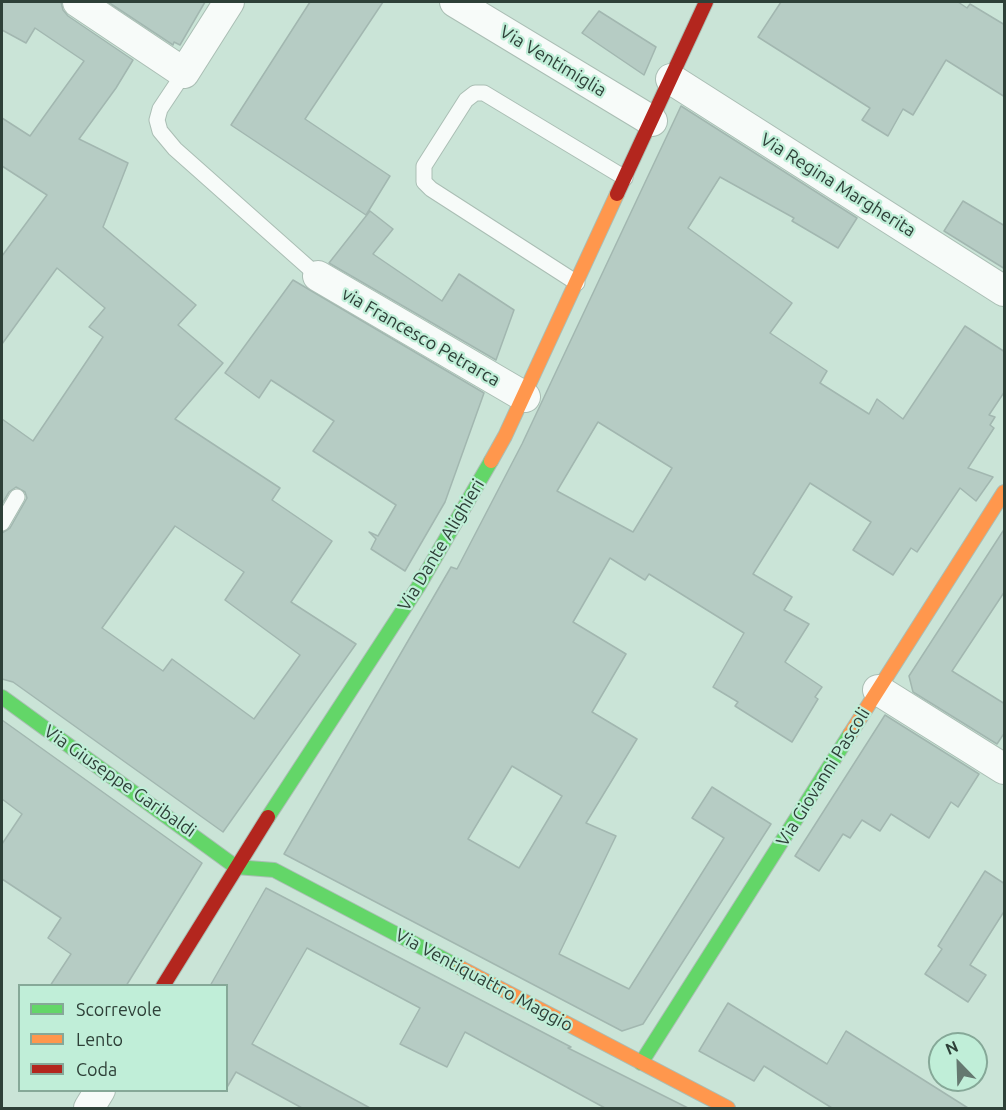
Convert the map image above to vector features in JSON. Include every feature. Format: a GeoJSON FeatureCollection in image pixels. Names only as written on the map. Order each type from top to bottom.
{"type":"FeatureCollection","features":[{"type":"Feature","properties":{"kind":"street"},"geometry":{"type":"LineString","coordinates":[[78,2],[184,73],[229,2]]}},
{"type":"Feature","properties":{"kind":"street","name":"Via Ventimiglia"},"geometry":{"type":"LineString","coordinates":[[455,2],[652,121]]}},
{"type":"Feature","properties":{"kind":"street","name":"Via Dante Alighieri"},"geometry":{"type":"LineString","coordinates":[[164,984],[236,867],[418,587],[505,436],[706,2]]}},
{"type":"Feature","properties":{"kind":"street","name":"Via Regina Margherita"},"geometry":{"type":"LineString","coordinates":[[671,79],[1005,291]]}},
{"type":"Feature","properties":{"kind":"street","name":"via Francesco Petrarca"},"geometry":{"type":"LineString","coordinates":[[318,276],[525,397]]}},
{"type":"Feature","properties":{"kind":"street","name":"Via Giovanni Pascoli"},"geometry":{"type":"LineString","coordinates":[[641,1063],[1005,492]]}},
{"type":"Feature","properties":{"kind":"street"},"geometry":{"type":"LineString","coordinates":[[878,690],[1005,769]]}},
{"type":"Feature","properties":{"kind":"street","name":"Via Giuseppe Garibaldi"},"geometry":{"type":"LineString","coordinates":[[2,697],[220,853],[236,867]]}},
{"type":"Feature","properties":{"kind":"street","name":"Via Ventiquattro Maggio"},"geometry":{"type":"LineString","coordinates":[[236,867],[274,870],[641,1063],[711,1104]]}},
{"type":"Feature","properties":{"kind":"street"},"geometry":{"type":"LineString","coordinates":[[90,1108],[99,1092]]}},
{"type":"Feature","properties":{"kind":"lane"},"geometry":{"type":"LineString","coordinates":[[184,73],[160,109],[157,120],[160,131],[174,149],[318,276]]}},
{"type":"Feature","properties":{"kind":"lane"},"geometry":{"type":"LineString","coordinates":[[577,283],[431,189],[424,182],[424,166],[466,100],[475,93],[484,93],[625,178]]}},
{"type":"Feature","properties":{"kind":"lane"},"geometry":{"type":"LineString","coordinates":[[2,523],[17,497]]}},
{"type":"Feature","properties":{"kind":"building"},"geometry":{"type":"Polygon","coordinates":[[[2,2],[61,2],[68,16],[133,60],[79,139],[128,163],[103,227],[196,305],[178,325],[223,363],[175,419],[280,488],[272,500],[332,541],[291,602],[356,644],[223,832],[13,682],[2,679],[2,533],[10,528],[27,498],[25,492],[16,487],[9,492],[2,504],[2,419],[33,441],[103,337],[89,327],[105,308],[57,268],[2,344],[2,256],[47,195],[2,166],[2,118],[30,136],[84,61],[35,28],[26,43],[2,30],[2,2]],[[175,526],[102,628],[163,671],[172,659],[254,719],[300,655],[225,600],[244,572],[175,526]]]}},
{"type":"Feature","properties":{"kind":"building"},"geometry":{"type":"Polygon","coordinates":[[[108,2],[205,2],[180,45],[174,42],[173,45],[108,2]]]}},
{"type":"Feature","properties":{"kind":"building"},"geometry":{"type":"Polygon","coordinates":[[[310,2],[383,2],[305,119],[390,176],[366,215],[231,125],[310,2]]]}},
{"type":"Feature","properties":{"kind":"building"},"geometry":{"type":"Polygon","coordinates":[[[781,2],[958,2],[967,8],[970,4],[1005,25],[1005,97],[946,60],[913,115],[903,109],[888,136],[862,120],[870,108],[758,37],[781,2]]]}},
{"type":"Feature","properties":{"kind":"building"},"geometry":{"type":"Polygon","coordinates":[[[599,11],[656,47],[644,75],[582,33],[599,11]]]}},
{"type":"Feature","properties":{"kind":"building"},"geometry":{"type":"Polygon","coordinates":[[[681,106],[857,218],[838,248],[792,221],[794,218],[720,177],[688,228],[792,303],[770,333],[827,371],[820,383],[869,414],[877,399],[903,419],[965,326],[1005,352],[1005,391],[989,415],[995,417],[990,425],[994,428],[968,468],[993,477],[976,501],[960,488],[917,552],[911,548],[893,575],[853,550],[871,522],[810,483],[753,574],[792,597],[784,610],[809,624],[785,662],[822,687],[815,697],[818,699],[792,742],[735,706],[738,702],[713,687],[744,633],[649,574],[645,580],[610,558],[573,622],[626,654],[592,712],[637,739],[586,823],[616,836],[559,954],[629,989],[724,838],[692,818],[712,787],[771,824],[643,1024],[622,1031],[284,854],[451,567],[457,569],[522,444],[681,106]],[[598,422],[557,491],[633,532],[672,468],[598,422]],[[512,766],[468,839],[519,868],[562,796],[512,766]]]}},
{"type":"Feature","properties":{"kind":"building"},"geometry":{"type":"Polygon","coordinates":[[[963,201],[1005,226],[1005,269],[944,231],[963,201]]]}},
{"type":"Feature","properties":{"kind":"building"},"geometry":{"type":"Polygon","coordinates":[[[370,211],[393,229],[373,254],[442,301],[459,274],[514,310],[496,360],[329,263],[370,211]]]}},
{"type":"Feature","properties":{"kind":"building"},"geometry":{"type":"Polygon","coordinates":[[[293,280],[484,393],[445,502],[405,571],[371,549],[376,539],[369,532],[378,536],[396,505],[313,451],[334,421],[271,380],[259,398],[225,373],[293,280]]]}},
{"type":"Feature","properties":{"kind":"building"},"geometry":{"type":"Polygon","coordinates":[[[1005,528],[1005,591],[952,671],[1005,704],[1005,732],[997,744],[913,692],[909,676],[1005,528]]]}},
{"type":"Feature","properties":{"kind":"building"},"geometry":{"type":"Polygon","coordinates":[[[885,715],[979,774],[958,807],[951,802],[929,838],[891,814],[880,831],[862,820],[850,838],[843,834],[819,871],[795,856],[885,715]]]}},
{"type":"Feature","properties":{"kind":"building"},"geometry":{"type":"Polygon","coordinates":[[[2,720],[202,863],[127,984],[51,984],[71,954],[48,938],[61,918],[2,879],[2,844],[22,814],[2,799],[2,720]]]}},
{"type":"Feature","properties":{"kind":"building"},"geometry":{"type":"Polygon","coordinates":[[[985,871],[1005,884],[1005,910],[970,965],[986,975],[968,1002],[925,974],[942,949],[938,946],[985,871]]]}},
{"type":"Feature","properties":{"kind":"building"},"geometry":{"type":"Polygon","coordinates":[[[266,888],[571,1047],[568,1048],[688,1108],[605,1108],[465,1032],[447,1067],[400,1044],[420,1008],[307,948],[252,1044],[370,1108],[302,1108],[236,1072],[228,1086],[228,984],[211,984],[266,888]]]}},
{"type":"Feature","properties":{"kind":"building"},"geometry":{"type":"Polygon","coordinates":[[[728,1003],[827,1064],[846,1031],[928,1083],[928,1092],[943,1092],[968,1108],[832,1108],[764,1066],[754,1081],[699,1051],[728,1003]]]}},
{"type":"Feature","properties":{"kind":"traffic: fast"},"geometry":{"type":"LineString","coordinates":[[268,817],[418,587],[491,461]]}},
{"type":"Feature","properties":{"kind":"traffic: fast"},"geometry":{"type":"LineString","coordinates":[[2,697],[236,867],[274,870],[461,968]]}},
{"type":"Feature","properties":{"kind":"traffic: fast"},"geometry":{"type":"LineString","coordinates":[[641,1063],[850,734]]}},
{"type":"Feature","properties":{"kind":"traffic: slow"},"geometry":{"type":"LineString","coordinates":[[491,461],[505,436],[617,194]]}},
{"type":"Feature","properties":{"kind":"traffic: slow"},"geometry":{"type":"LineString","coordinates":[[850,734],[1004,492]]}},
{"type":"Feature","properties":{"kind":"traffic: slow"},"geometry":{"type":"LineString","coordinates":[[461,968],[728,1108]]}},
{"type":"Feature","properties":{"kind":"traffic: jam"},"geometry":{"type":"LineString","coordinates":[[617,194],[706,2]]}},
{"type":"Feature","properties":{"kind":"traffic: jam"},"geometry":{"type":"LineString","coordinates":[[164,984],[268,817]]}}]}
